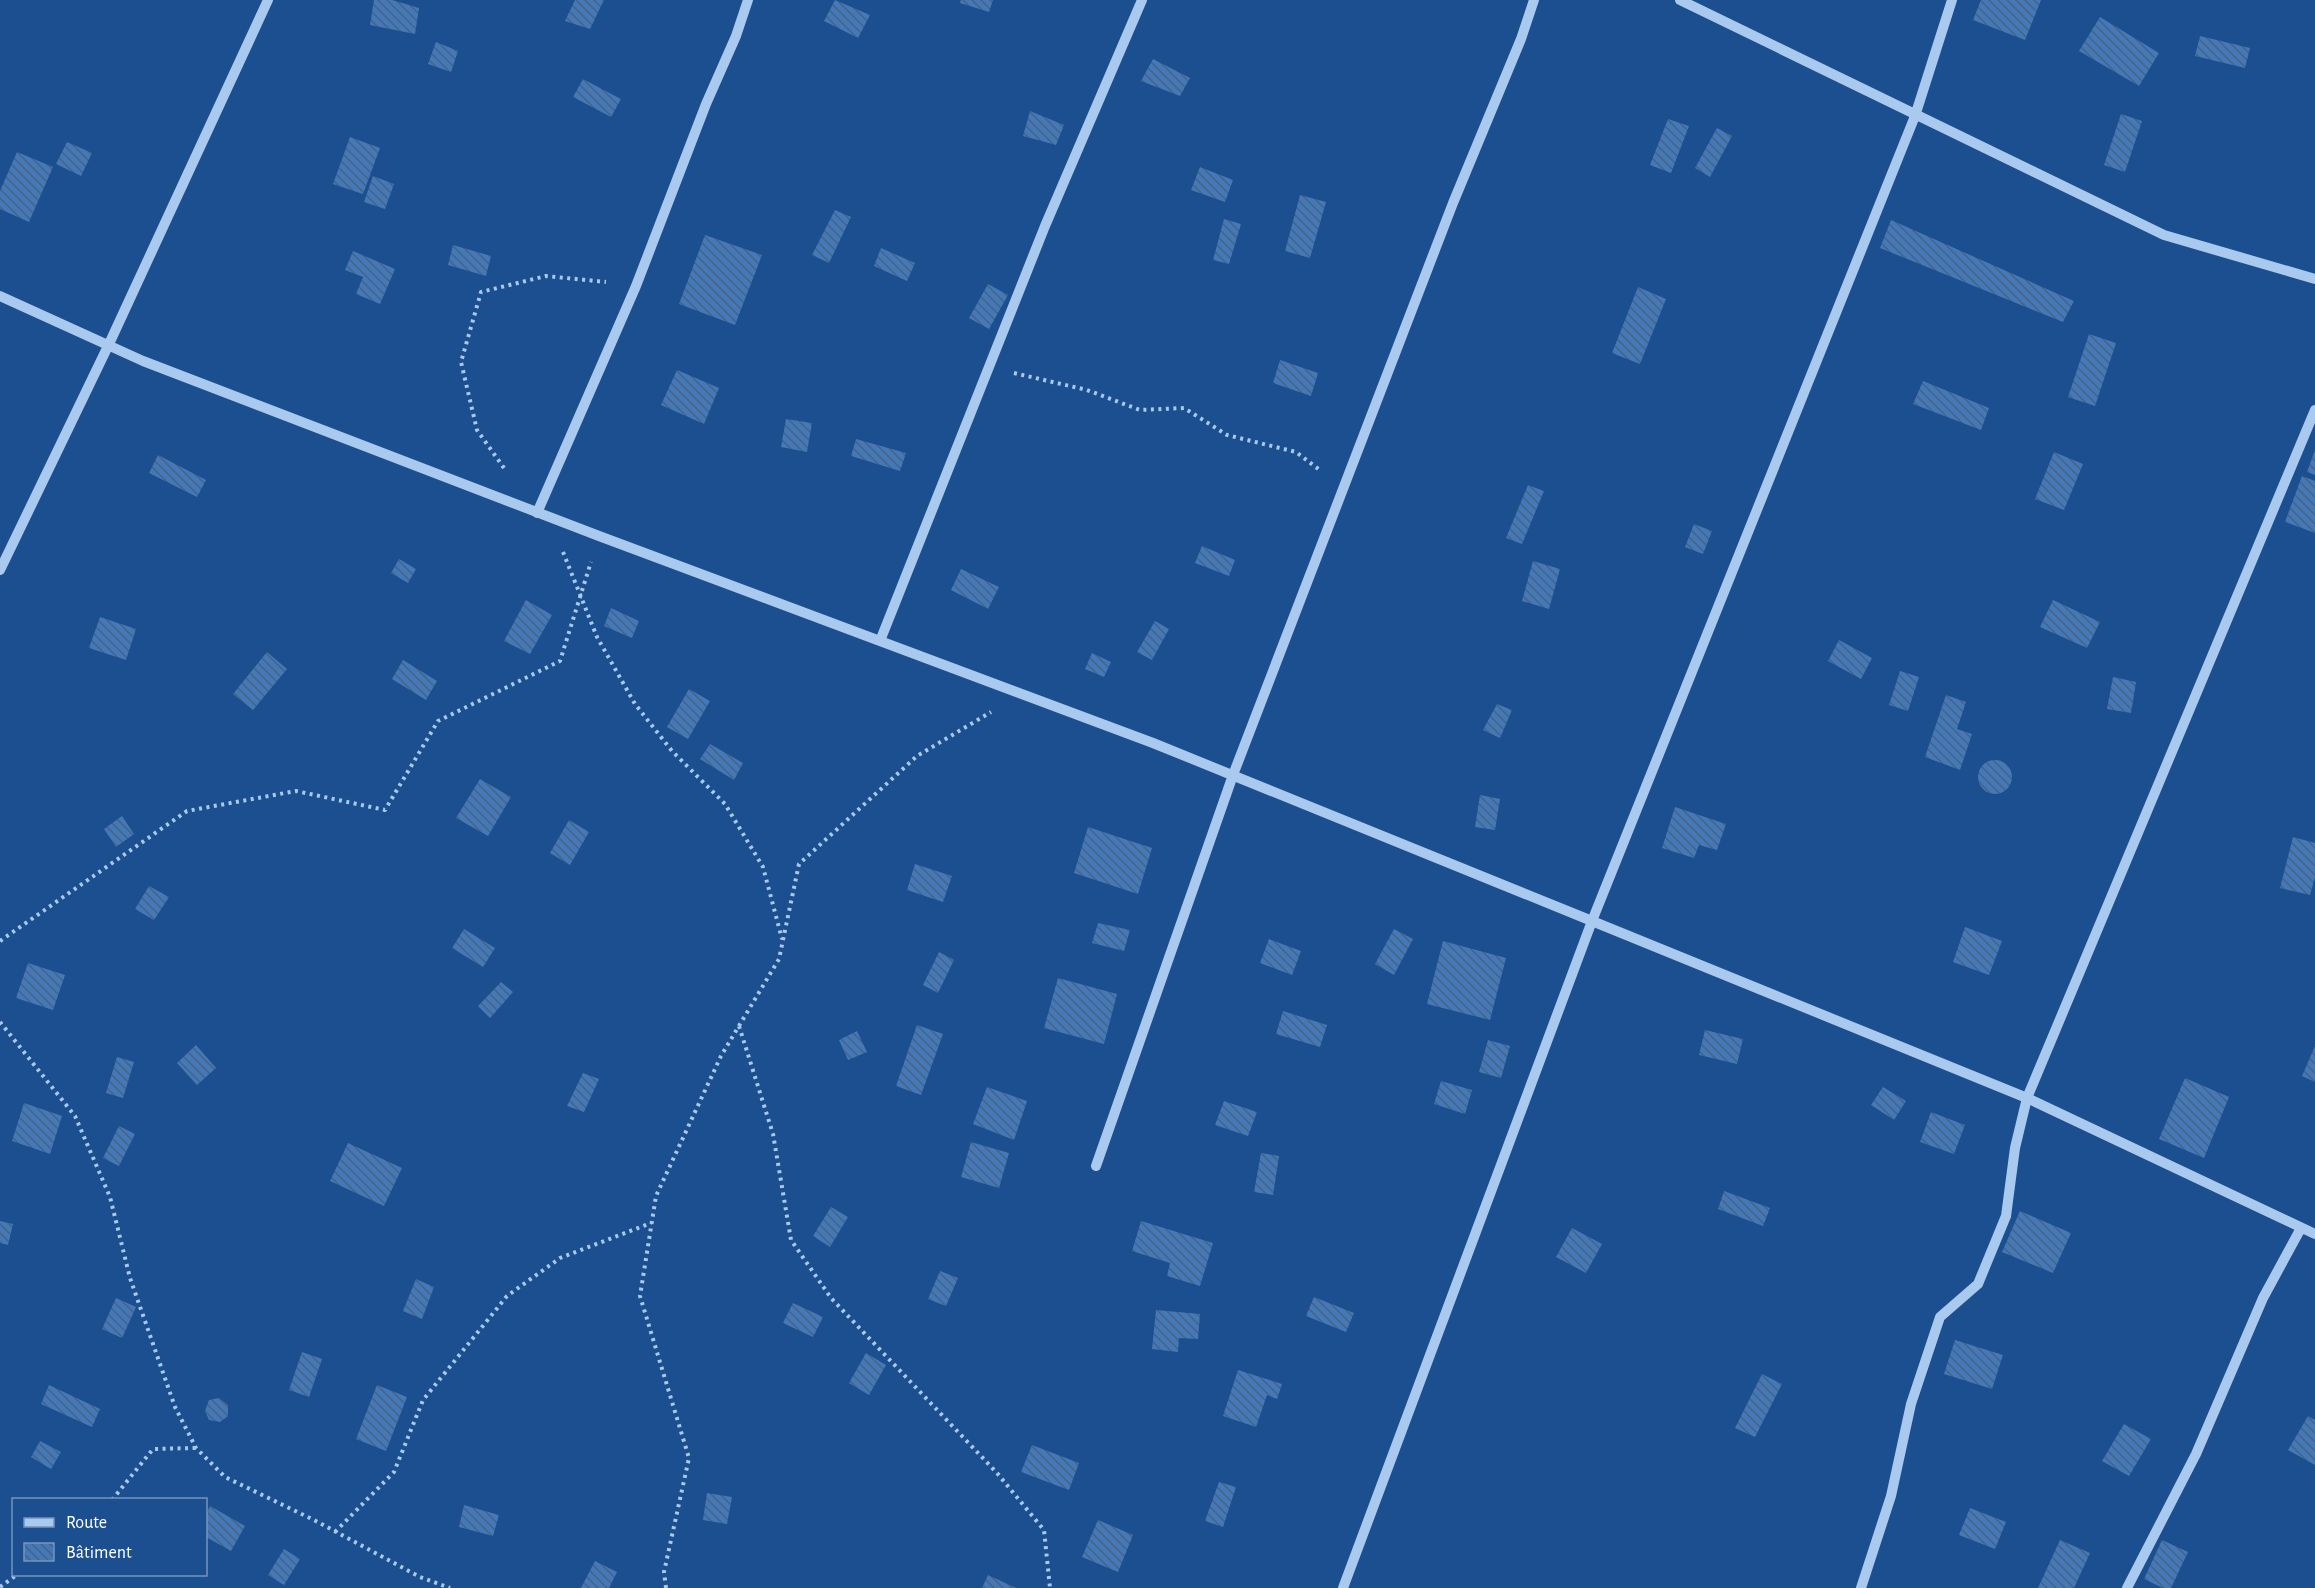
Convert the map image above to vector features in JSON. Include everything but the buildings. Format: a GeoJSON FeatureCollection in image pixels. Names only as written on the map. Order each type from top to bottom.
{"type":"FeatureCollection","features":[{"type":"Feature","properties":{"kind":"street"},"geometry":{"type":"LineString","coordinates":[[0,570],[109,344],[268,0]]}},
{"type":"Feature","properties":{"kind":"street"},"geometry":{"type":"LineString","coordinates":[[537,513],[636,286],[706,104],[736,36],[748,0]]}},
{"type":"Feature","properties":{"kind":"street"},"geometry":{"type":"LineString","coordinates":[[880,641],[1045,226],[1142,0]]}},
{"type":"Feature","properties":{"kind":"street"},"geometry":{"type":"LineString","coordinates":[[1096,1166],[1233,775],[1448,214],[1521,39],[1534,0]]}},
{"type":"Feature","properties":{"kind":"street"},"geometry":{"type":"LineString","coordinates":[[1680,0],[2164,235],[2315,279]]}},
{"type":"Feature","properties":{"kind":"street"},"geometry":{"type":"LineString","coordinates":[[1343,1588],[1592,921],[1915,116],[1952,0]]}},
{"type":"Feature","properties":{"kind":"street"},"geometry":{"type":"LineString","coordinates":[[0,296],[143,361],[537,513],[1021,693],[1233,775],[2027,1098],[2315,1234]]}},
{"type":"Feature","properties":{"kind":"street"},"geometry":{"type":"LineString","coordinates":[[1861,1588],[1891,1497],[1911,1404],[1940,1317],[1978,1284],[2006,1216],[2015,1148],[2027,1098],[2315,410]]}},
{"type":"Feature","properties":{"kind":"street"},"geometry":{"type":"LineString","coordinates":[[2127,1588],[2196,1454],[2263,1298],[2301,1228]]}},
{"type":"Feature","properties":{"kind":"path"},"geometry":{"type":"LineString","coordinates":[[989,368],[1087,390],[1140,410],[1184,408],[1227,435],[1296,452],[1343,487]]}},
{"type":"Feature","properties":{"kind":"path"},"geometry":{"type":"LineString","coordinates":[[0,941],[187,811],[296,791],[385,810],[438,721],[560,661],[599,536]]}},
{"type":"Feature","properties":{"kind":"path"},"geometry":{"type":"LineString","coordinates":[[666,1588],[664,1572],[689,1458],[640,1296],[656,1196],[721,1056],[779,959],[799,864],[917,756],[1021,693]]}},
{"type":"Feature","properties":{"kind":"path"},"geometry":{"type":"LineString","coordinates":[[0,1022],[75,1116],[110,1197],[130,1278],[175,1407],[196,1448],[225,1477],[420,1577],[450,1588]]}},
{"type":"Feature","properties":{"kind":"path"},"geometry":{"type":"LineString","coordinates":[[739,1026],[773,1134],[791,1240],[831,1298],[997,1473],[1044,1530],[1050,1588]]}},
{"type":"Feature","properties":{"kind":"path"},"geometry":{"type":"LineString","coordinates":[[335,1532],[394,1472],[423,1400],[507,1296],[560,1258],[652,1223]]}},
{"type":"Feature","properties":{"kind":"path"},"geometry":{"type":"LineString","coordinates":[[114,1498],[153,1449],[196,1448]]}},
{"type":"Feature","properties":{"kind":"path"},"geometry":{"type":"LineString","coordinates":[[0,1587],[16,1576]]}}]}
